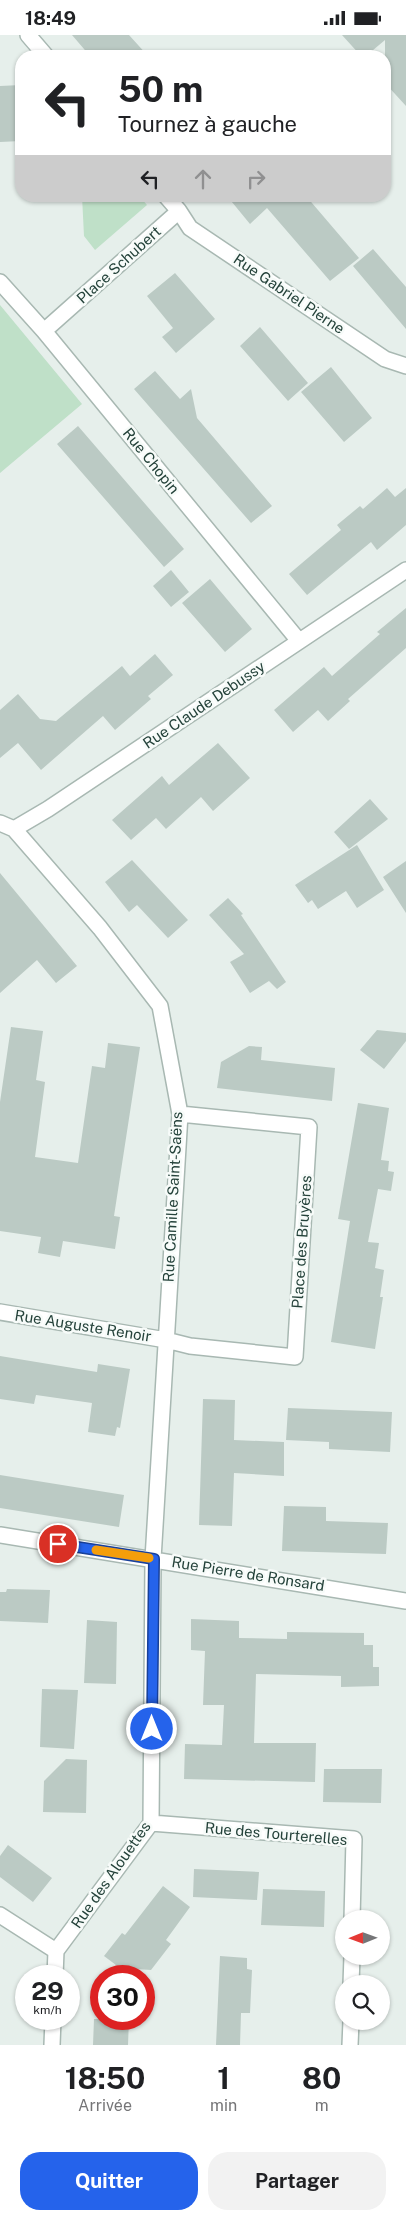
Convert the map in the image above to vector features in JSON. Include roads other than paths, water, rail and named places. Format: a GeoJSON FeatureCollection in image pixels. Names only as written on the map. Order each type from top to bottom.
{"type":"FeatureCollection","features":[{"type":"Feature","properties":{"kind":"street"},"geometry":{"type":"LineString","coordinates":[[28,35],[41,50]]}},
{"type":"Feature","properties":{"kind":"street"},"geometry":{"type":"LineString","coordinates":[[171,202],[179,211]]}},
{"type":"Feature","properties":{"kind":"street","name":"Place Schubert"},"geometry":{"type":"LineString","coordinates":[[44,331],[179,211]]}},
{"type":"Feature","properties":{"kind":"street","name":"Rue Gabriel Pierne"},"geometry":{"type":"LineString","coordinates":[[179,211],[190,228],[385,359],[406,366]]}},
{"type":"Feature","properties":{"kind":"street","name":"Rue Chopin"},"geometry":{"type":"LineString","coordinates":[[0,282],[44,331],[299,641]]}},
{"type":"Feature","properties":{"kind":"street","name":"Rue Claude Debussy"},"geometry":{"type":"LineString","coordinates":[[14,829],[48,809],[406,570]]}},
{"type":"Feature","properties":{"kind":"street"},"geometry":{"type":"LineString","coordinates":[[0,823],[14,829]]}},
{"type":"Feature","properties":{"kind":"street","name":"Rue Camille Saint-Saëns"},"geometry":{"type":"LineString","coordinates":[[14,829],[100,927],[160,1005],[180,1114],[154,1559]]}},
{"type":"Feature","properties":{"kind":"street","name":"Place des Bruyères"},"geometry":{"type":"LineString","coordinates":[[166,1340],[190,1346],[295,1357],[310,1127],[180,1114]]}},
{"type":"Feature","properties":{"kind":"street","name":"Rue Auguste Renoir"},"geometry":{"type":"LineString","coordinates":[[0,1312],[166,1340]]}},
{"type":"Feature","properties":{"kind":"street","name":"Rue Pierre de Ronsard"},"geometry":{"type":"LineString","coordinates":[[0,1535],[406,1601]]}},
{"type":"Feature","properties":{"kind":"street","name":"Rue des Alouettes"},"geometry":{"type":"LineString","coordinates":[[56,1951],[152,1823],[154,1559]]}},
{"type":"Feature","properties":{"kind":"street","name":"Rue des Tourterelles"},"geometry":{"type":"LineString","coordinates":[[152,1823],[354,1839],[352,1910]]}},
{"type":"Feature","properties":{"kind":"street"},"geometry":{"type":"LineString","coordinates":[[0,1915],[56,1951],[55,1965]]}},
{"type":"Feature","properties":{"kind":"street"},"geometry":{"type":"LineString","coordinates":[[52,2045],[53,2030]]}},
{"type":"Feature","properties":{"kind":"street"},"geometry":{"type":"LineString","coordinates":[[350,2045],[351,2030]]}}]}
